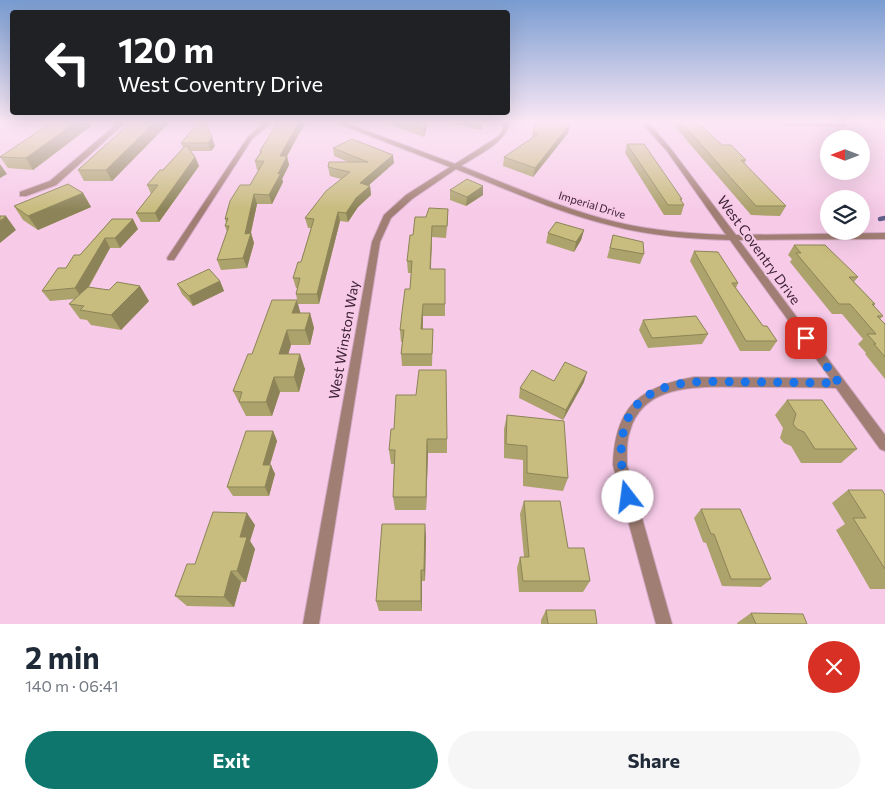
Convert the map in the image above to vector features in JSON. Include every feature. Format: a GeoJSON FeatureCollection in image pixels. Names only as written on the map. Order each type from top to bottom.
{"type":"FeatureCollection","features":[{"type":"Feature","properties":{"kind":"street"},"geometry":{"type":"LineString","coordinates":[[23,194],[53,183],[90,151]]}},
{"type":"Feature","properties":{"kind":"street"},"geometry":{"type":"LineString","coordinates":[[171,258],[241,151]]}},
{"type":"Feature","properties":{"kind":"street","name":"Imperial Drive"},"geometry":{"type":"LineString","coordinates":[[413,151],[600,221],[664,233],[733,236],[885,236]]}},
{"type":"Feature","properties":{"kind":"street","name":"West Winston Way"},"geometry":{"type":"LineString","coordinates":[[311,624],[376,242],[387,217],[409,197],[479,151]]}},
{"type":"Feature","properties":{"kind":"street","name":"West Coventry Drive"},"geometry":{"type":"LineString","coordinates":[[670,151],[885,445]]}},
{"type":"Feature","properties":{"kind":"street"},"geometry":{"type":"LineString","coordinates":[[664,624],[620,465],[620,440],[631,414],[649,396],[661,389],[677,384],[694,382],[839,383]]}},
{"type":"Feature","properties":{"kind":"building"},"geometry":{"type":"Polygon","coordinates":[[[9,151],[36,151],[26,158],[0,157],[9,151]]]}},
{"type":"Feature","properties":{"kind":"building"},"geometry":{"type":"Polygon","coordinates":[[[99,151],[125,151],[106,170],[78,170],[99,151]]]}},
{"type":"Feature","properties":{"kind":"building"},"geometry":{"type":"Polygon","coordinates":[[[180,151],[191,151],[195,157],[155,213],[136,213],[158,185],[147,185],[160,170],[163,170],[180,151]]]}},
{"type":"Feature","properties":{"kind":"building"},"geometry":{"type":"Polygon","coordinates":[[[262,151],[283,151],[280,156],[287,156],[278,174],[281,173],[269,195],[254,194],[245,234],[251,233],[243,258],[217,260],[229,226],[225,226],[228,218],[225,219],[230,201],[240,185],[250,185],[264,161],[255,161],[262,151]]]}},
{"type":"Feature","properties":{"kind":"building"},"geometry":{"type":"Polygon","coordinates":[[[341,151],[383,151],[393,155],[360,183],[370,186],[356,198],[346,213],[338,212],[317,294],[296,294],[300,278],[293,278],[298,262],[301,262],[314,219],[305,218],[326,191],[350,172],[328,167],[329,162],[368,162],[341,151]]]}},
{"type":"Feature","properties":{"kind":"building"},"geometry":{"type":"Polygon","coordinates":[[[513,151],[548,151],[535,168],[504,157],[513,151]]]}},
{"type":"Feature","properties":{"kind":"building"},"geometry":{"type":"Polygon","coordinates":[[[632,151],[649,151],[682,199],[680,199],[684,205],[668,205],[632,151]]]}},
{"type":"Feature","properties":{"kind":"building"},"geometry":{"type":"Polygon","coordinates":[[[707,151],[737,151],[746,160],[741,160],[786,206],[756,206],[707,151]]]}},
{"type":"Feature","properties":{"kind":"building"},"geometry":{"type":"Polygon","coordinates":[[[467,179],[483,186],[467,197],[450,190],[467,179]]]}},
{"type":"Feature","properties":{"kind":"building"},"geometry":{"type":"Polygon","coordinates":[[[68,184],[83,193],[28,216],[14,206],[68,184]]]}},
{"type":"Feature","properties":{"kind":"building"},"geometry":{"type":"Polygon","coordinates":[[[429,208],[448,209],[447,226],[432,226],[430,269],[445,269],[445,304],[423,304],[421,329],[433,329],[432,354],[401,354],[404,330],[400,330],[405,289],[410,289],[412,261],[407,261],[410,235],[413,235],[415,217],[426,217],[429,208]]]}},
{"type":"Feature","properties":{"kind":"building"},"geometry":{"type":"Polygon","coordinates":[[[112,219],[133,219],[115,238],[105,238],[75,288],[42,291],[58,268],[66,268],[74,255],[80,255],[112,219]]]}},
{"type":"Feature","properties":{"kind":"building"},"geometry":{"type":"Polygon","coordinates":[[[556,222],[584,230],[576,242],[548,233],[556,222]]]}},
{"type":"Feature","properties":{"kind":"building"},"geometry":{"type":"Polygon","coordinates":[[[613,235],[643,242],[644,254],[610,248],[613,235]]]}},
{"type":"Feature","properties":{"kind":"building"},"geometry":{"type":"Polygon","coordinates":[[[794,245],[825,245],[858,277],[849,277],[875,304],[872,304],[883,316],[877,316],[885,324],[885,357],[867,334],[876,334],[850,304],[839,304],[796,253],[801,253],[794,245]]]}},
{"type":"Feature","properties":{"kind":"building"},"geometry":{"type":"Polygon","coordinates":[[[694,251],[718,252],[738,283],[732,283],[763,326],[767,326],[777,341],[746,341],[694,251]]]}},
{"type":"Feature","properties":{"kind":"building"},"geometry":{"type":"Polygon","coordinates":[[[209,269],[220,281],[189,296],[177,284],[209,269]]]}},
{"type":"Feature","properties":{"kind":"building"},"geometry":{"type":"Polygon","coordinates":[[[117,282],[140,286],[111,315],[80,310],[84,306],[69,304],[88,287],[109,290],[117,282]]]}},
{"type":"Feature","properties":{"kind":"building"},"geometry":{"type":"Polygon","coordinates":[[[272,300],[297,300],[292,313],[310,313],[305,330],[287,330],[279,354],[300,354],[294,377],[274,377],[266,402],[239,402],[242,392],[233,391],[248,354],[252,354],[272,300]]]}},
{"type":"Feature","properties":{"kind":"building"},"geometry":{"type":"Polygon","coordinates":[[[696,316],[708,334],[652,338],[643,320],[696,316]]]}},
{"type":"Feature","properties":{"kind":"building"},"geometry":{"type":"Polygon","coordinates":[[[565,362],[587,372],[566,410],[520,388],[532,370],[554,381],[565,362]]]}},
{"type":"Feature","properties":{"kind":"building"},"geometry":{"type":"Polygon","coordinates":[[[419,370],[446,370],[447,439],[427,439],[426,497],[393,497],[395,450],[389,450],[391,429],[394,429],[396,395],[416,395],[419,370]]]}},
{"type":"Feature","properties":{"kind":"building"},"geometry":{"type":"Polygon","coordinates":[[[787,400],[822,400],[857,449],[815,449],[804,432],[797,429],[793,424],[796,414],[787,400]]]}},
{"type":"Feature","properties":{"kind":"building"},"geometry":{"type":"Polygon","coordinates":[[[507,415],[564,421],[568,478],[527,473],[527,446],[506,444],[507,415]]]}},
{"type":"Feature","properties":{"kind":"building"},"geometry":{"type":"Polygon","coordinates":[[[246,431],[273,431],[263,465],[271,465],[265,487],[227,487],[246,431]]]}},
{"type":"Feature","properties":{"kind":"building"},"geometry":{"type":"Polygon","coordinates":[[[848,490],[882,490],[885,495],[885,569],[853,518],[866,518],[848,490]]]}},
{"type":"Feature","properties":{"kind":"building"},"geometry":{"type":"Polygon","coordinates":[[[524,501],[560,501],[568,548],[584,548],[590,581],[523,581],[520,557],[529,557],[524,501]]]}},
{"type":"Feature","properties":{"kind":"building"},"geometry":{"type":"Polygon","coordinates":[[[701,509],[740,509],[771,579],[731,579],[714,534],[711,534],[701,509]]]}},
{"type":"Feature","properties":{"kind":"building"},"geometry":{"type":"Polygon","coordinates":[[[213,512],[247,513],[240,537],[247,537],[237,571],[231,571],[224,597],[175,596],[187,564],[195,564],[213,512]]]}},
{"type":"Feature","properties":{"kind":"building"},"geometry":{"type":"Polygon","coordinates":[[[382,524],[425,524],[424,570],[421,570],[421,601],[376,601],[382,524]]]}},
{"type":"Feature","properties":{"kind":"building"},"geometry":{"type":"Polygon","coordinates":[[[546,610],[595,610],[597,624],[548,624],[546,610]]]}},
{"type":"Feature","properties":{"kind":"building"},"geometry":{"type":"Polygon","coordinates":[[[751,613],[803,614],[807,624],[756,624],[751,613]]]}},
{"type":"Feature","properties":{"kind":"waterway"},"geometry":{"type":"LineString","coordinates":[[880,219],[885,218]]}},
{"type":"Feature","properties":{"kind":"route"},"geometry":{"type":"LineString","coordinates":[[628,497],[620,465],[620,440],[631,414],[640,404],[661,389],[677,384],[694,382],[839,383],[806,338]]}}]}
